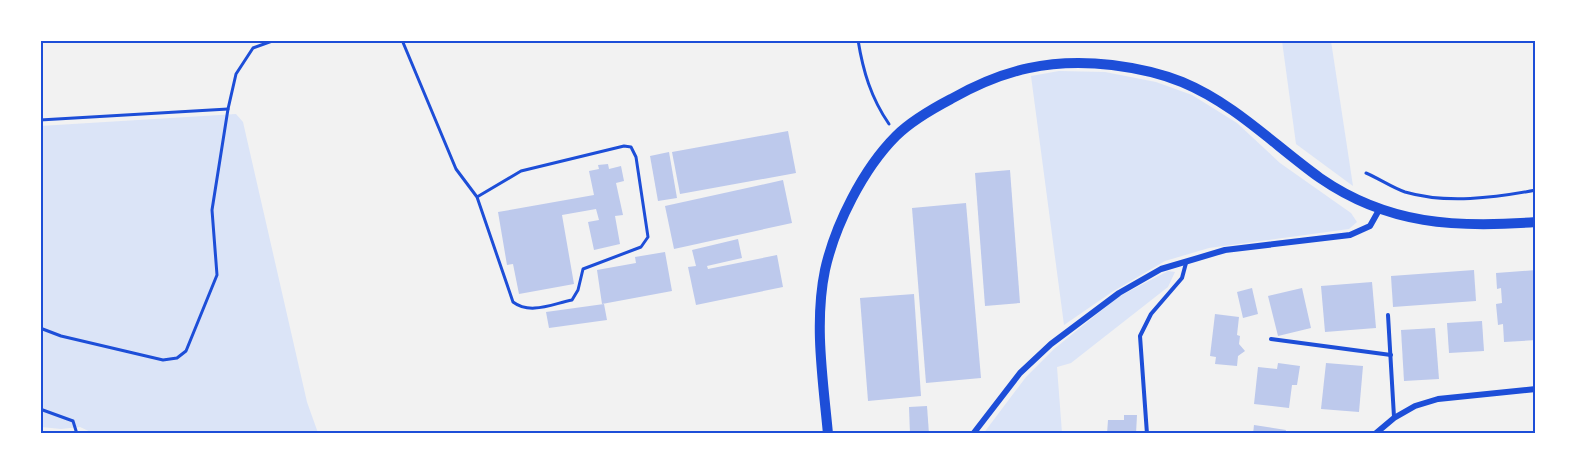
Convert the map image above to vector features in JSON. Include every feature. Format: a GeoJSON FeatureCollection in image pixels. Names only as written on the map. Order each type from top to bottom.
{"type":"FeatureCollection","features":[{"type":"Feature","properties":{"kind":"main road"},"geometry":{"type":"LineString","coordinates":[[828,434],[821,364],[820,318],[825,272],[836,233],[850,202],[867,173],[896,135],[936,107],[971,88],[1029,67],[1087,62],[1140,69],[1182,82],[1219,102],[1257,127],[1320,178],[1351,197],[1379,210],[1409,218],[1450,223],[1536,222]]}},
{"type":"Feature","properties":{"kind":"street"},"geometry":{"type":"LineString","coordinates":[[973,434],[1020,373],[1075,324],[1119,293],[1161,269],[1225,250],[1350,235],[1370,226],[1379,210]]}},
{"type":"Feature","properties":{"kind":"street"},"geometry":{"type":"LineString","coordinates":[[1376,434],[1394,418],[1415,406],[1438,399],[1536,389]]}},
{"type":"Feature","properties":{"kind":"lane"},"geometry":{"type":"LineString","coordinates":[[1147,434],[1140,336],[1151,314],[1182,278],[1186,261]]}},
{"type":"Feature","properties":{"kind":"lane"},"geometry":{"type":"LineString","coordinates":[[1388,315],[1394,418]]}},
{"type":"Feature","properties":{"kind":"lane"},"geometry":{"type":"LineString","coordinates":[[1271,339],[1391,355]]}},
{"type":"Feature","properties":{"kind":"path"},"geometry":{"type":"LineString","coordinates":[[40,328],[61,336],[163,360],[177,358],[186,351],[216,275],[212,210],[236,74],[253,48],[275,40]]}},
{"type":"Feature","properties":{"kind":"path"},"geometry":{"type":"LineString","coordinates":[[402,40],[456,169],[477,197],[513,302],[520,308],[531,309],[572,300],[578,290],[583,269],[641,247],[648,237],[636,157],[631,147],[624,146],[521,171],[477,197]]}},
{"type":"Feature","properties":{"kind":"path"},"geometry":{"type":"LineString","coordinates":[[858,40],[865,76],[879,108],[896,135]]}},
{"type":"Feature","properties":{"kind":"path"},"geometry":{"type":"LineString","coordinates":[[40,120],[228,109]]}},
{"type":"Feature","properties":{"kind":"path"},"geometry":{"type":"LineString","coordinates":[[1366,173],[1406,192],[1439,198],[1496,196],[1536,190]]}},
{"type":"Feature","properties":{"kind":"path"},"geometry":{"type":"LineString","coordinates":[[40,409],[72,421],[77,434]]}},
{"type":"Feature","properties":{"kind":"shaded area"},"geometry":{"type":"Polygon","coordinates":[[[1282,41],[1331,41],[1353,186],[1296,144],[1282,41]]]}},
{"type":"Feature","properties":{"kind":"shaded area"},"geometry":{"type":"Polygon","coordinates":[[[1059,71],[1105,72],[1156,82],[1192,95],[1237,123],[1280,163],[1351,213],[1357,222],[1349,229],[1209,248],[1165,261],[1112,292],[1064,325],[1031,76],[1059,71]]]}},
{"type":"Feature","properties":{"kind":"shaded area"},"geometry":{"type":"Polygon","coordinates":[[[236,114],[243,122],[307,402],[318,433],[95,434],[80,427],[61,429],[41,427],[40,126],[236,114]]]}},
{"type":"Feature","properties":{"kind":"shaded area"},"geometry":{"type":"Polygon","coordinates":[[[1168,271],[1175,272],[1168,287],[1071,363],[1057,367],[1062,433],[983,434],[1026,377],[1054,349],[1118,297],[1168,271]]]}},
{"type":"Feature","properties":{"kind":"building"},"geometry":{"type":"Polygon","coordinates":[[[788,131],[796,173],[680,194],[672,152],[788,131]]]}},
{"type":"Feature","properties":{"kind":"building"},"geometry":{"type":"Polygon","coordinates":[[[669,152],[677,198],[658,201],[650,156],[669,152]]]}},
{"type":"Feature","properties":{"kind":"building"},"geometry":{"type":"Polygon","coordinates":[[[608,164],[609,169],[621,166],[624,181],[616,183],[623,215],[615,216],[620,244],[594,250],[588,222],[599,220],[596,209],[562,215],[574,284],[519,294],[513,264],[507,265],[498,212],[594,195],[589,171],[599,169],[598,165],[608,164]]]}},
{"type":"Feature","properties":{"kind":"building"},"geometry":{"type":"Polygon","coordinates":[[[1010,170],[1020,303],[985,306],[975,173],[1010,170]]]}},
{"type":"Feature","properties":{"kind":"building"},"geometry":{"type":"Polygon","coordinates":[[[783,180],[792,223],[674,249],[665,206],[783,180]]]}},
{"type":"Feature","properties":{"kind":"building"},"geometry":{"type":"Polygon","coordinates":[[[966,203],[981,378],[926,383],[912,208],[966,203]]]}},
{"type":"Feature","properties":{"kind":"building"},"geometry":{"type":"Polygon","coordinates":[[[738,239],[742,258],[707,266],[708,269],[777,255],[783,287],[696,305],[688,267],[696,266],[692,250],[738,239]]]}},
{"type":"Feature","properties":{"kind":"building"},"geometry":{"type":"Polygon","coordinates":[[[665,252],[672,291],[602,304],[597,270],[636,263],[635,257],[665,252]]]}},
{"type":"Feature","properties":{"kind":"building"},"geometry":{"type":"Polygon","coordinates":[[[1474,270],[1476,301],[1393,307],[1391,276],[1474,270]]]}},
{"type":"Feature","properties":{"kind":"building"},"geometry":{"type":"Polygon","coordinates":[[[1536,270],[1536,340],[1504,342],[1503,324],[1498,325],[1496,304],[1502,303],[1501,288],[1497,289],[1496,273],[1536,270]]]}},
{"type":"Feature","properties":{"kind":"building"},"geometry":{"type":"Polygon","coordinates":[[[1372,282],[1376,328],[1325,332],[1321,286],[1372,282]]]}},
{"type":"Feature","properties":{"kind":"building"},"geometry":{"type":"Polygon","coordinates":[[[1252,288],[1258,314],[1243,318],[1237,292],[1252,288]]]}},
{"type":"Feature","properties":{"kind":"building"},"geometry":{"type":"Polygon","coordinates":[[[1302,288],[1311,328],[1278,336],[1268,296],[1302,288]]]}},
{"type":"Feature","properties":{"kind":"building"},"geometry":{"type":"Polygon","coordinates":[[[914,294],[921,396],[868,401],[860,298],[914,294]]]}},
{"type":"Feature","properties":{"kind":"building"},"geometry":{"type":"Polygon","coordinates":[[[604,304],[607,320],[549,328],[546,312],[604,304]]]}},
{"type":"Feature","properties":{"kind":"building"},"geometry":{"type":"Polygon","coordinates":[[[1215,314],[1239,317],[1237,335],[1240,336],[1239,344],[1245,351],[1238,356],[1237,366],[1215,364],[1216,357],[1210,356],[1215,314]]]}},
{"type":"Feature","properties":{"kind":"building"},"geometry":{"type":"Polygon","coordinates":[[[1482,321],[1484,351],[1449,353],[1447,323],[1482,321]]]}},
{"type":"Feature","properties":{"kind":"building"},"geometry":{"type":"Polygon","coordinates":[[[1435,328],[1439,379],[1404,381],[1401,330],[1435,328]]]}},
{"type":"Feature","properties":{"kind":"building"},"geometry":{"type":"Polygon","coordinates":[[[1278,363],[1300,366],[1297,385],[1292,385],[1289,408],[1254,404],[1258,367],[1277,369],[1278,363]]]}},
{"type":"Feature","properties":{"kind":"building"},"geometry":{"type":"Polygon","coordinates":[[[1326,363],[1363,366],[1359,412],[1321,409],[1326,363]]]}},
{"type":"Feature","properties":{"kind":"building"},"geometry":{"type":"Polygon","coordinates":[[[927,406],[929,434],[910,434],[909,407],[927,406]]]}},
{"type":"Feature","properties":{"kind":"building"},"geometry":{"type":"Polygon","coordinates":[[[1124,415],[1137,415],[1136,434],[1107,434],[1108,420],[1124,420],[1124,415]]]}},
{"type":"Feature","properties":{"kind":"building"},"geometry":{"type":"Polygon","coordinates":[[[1254,425],[1286,430],[1285,434],[1253,434],[1254,425]]]}}]}
